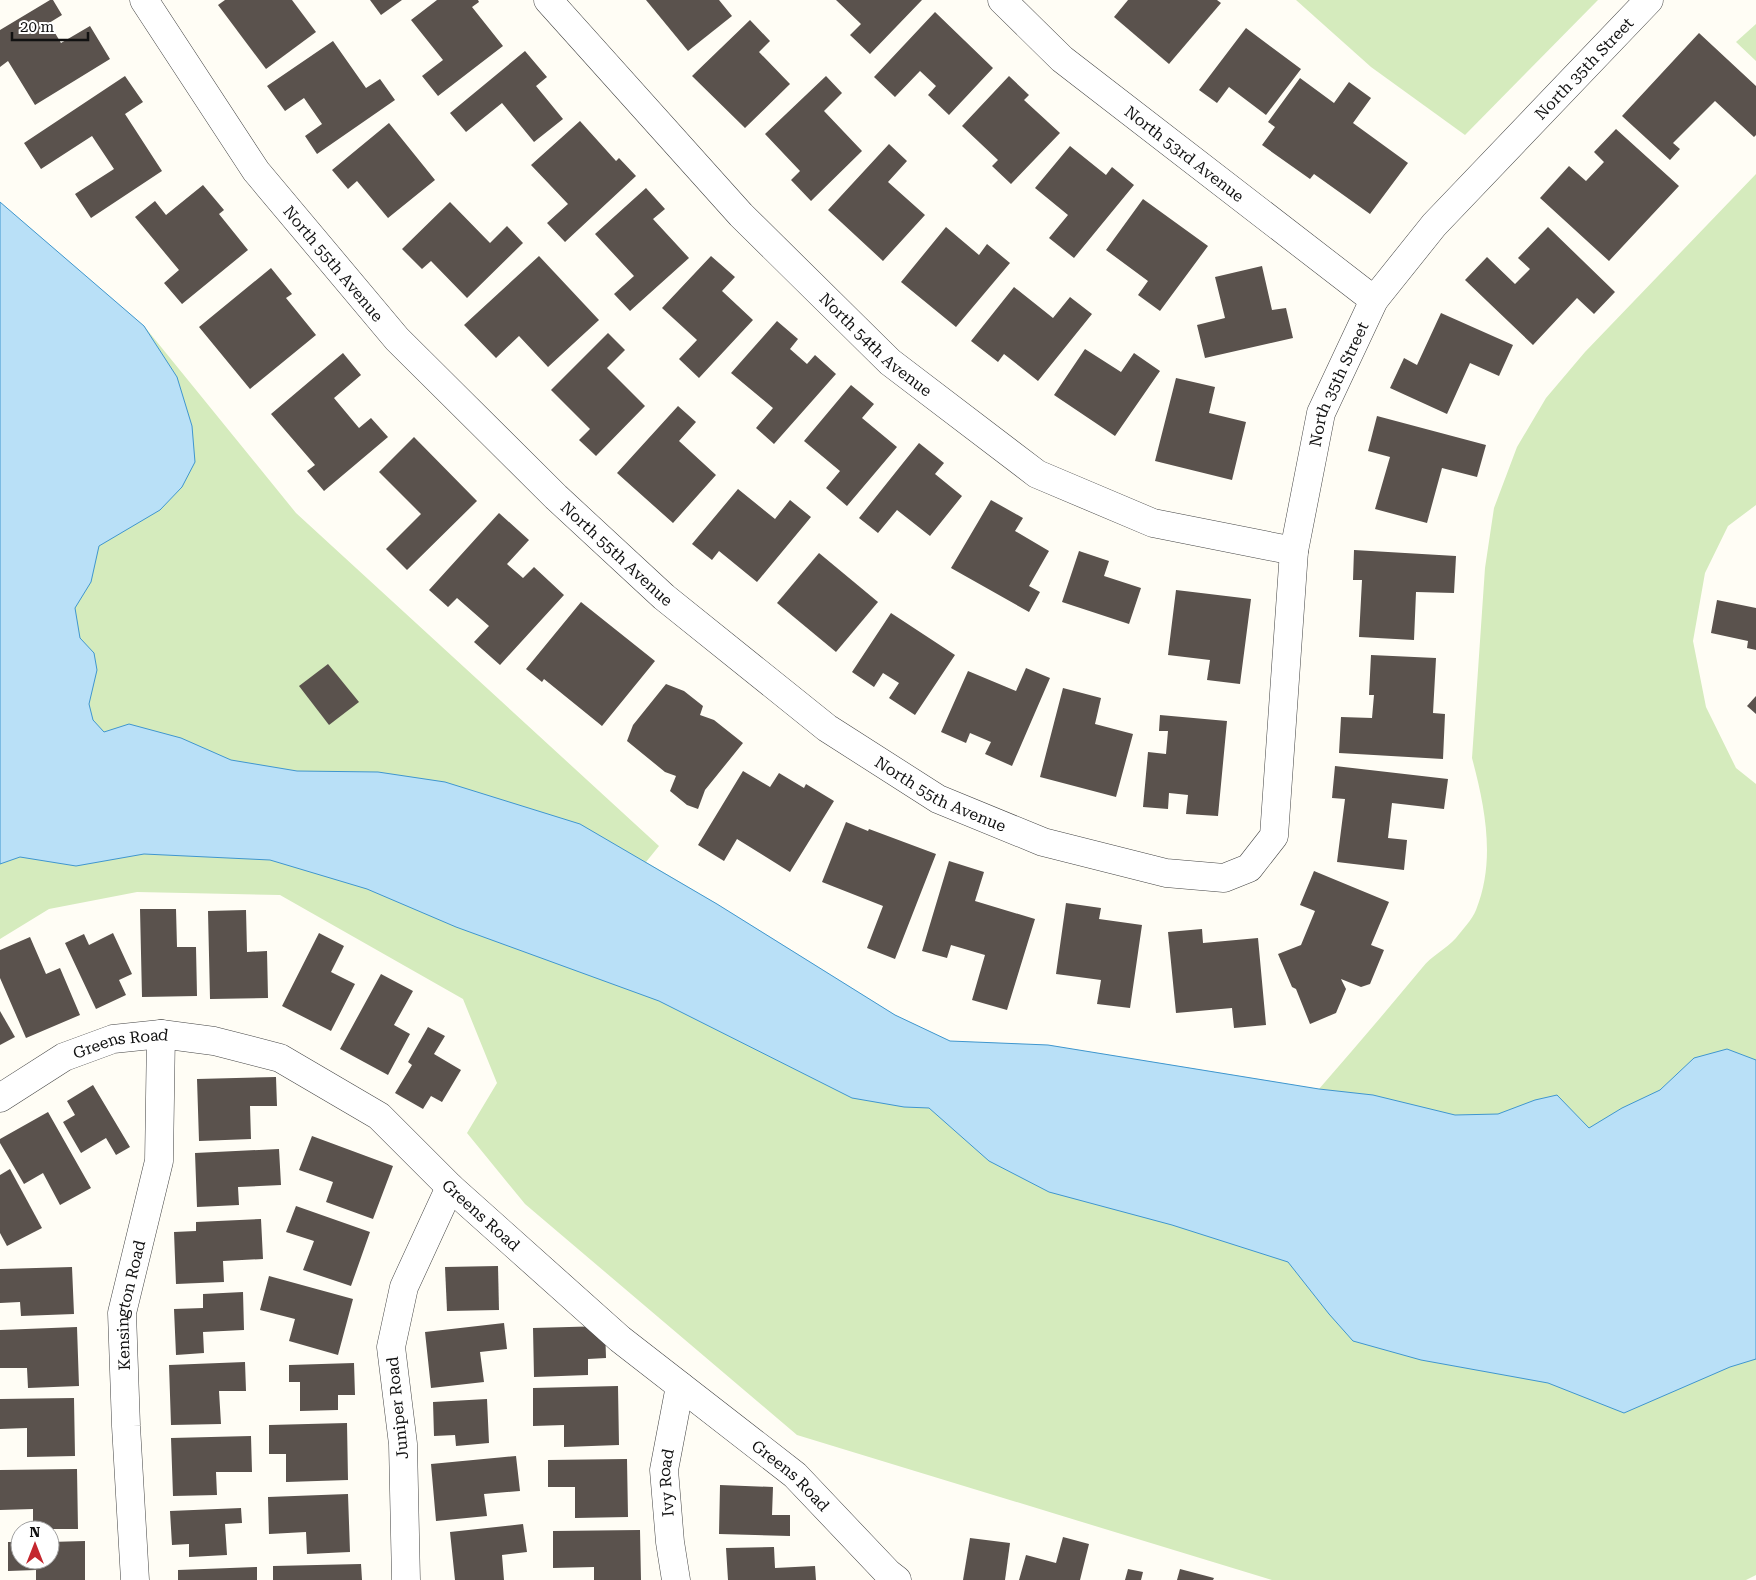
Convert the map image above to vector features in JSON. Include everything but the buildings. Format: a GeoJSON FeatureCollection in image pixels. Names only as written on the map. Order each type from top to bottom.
{"type":"FeatureCollection","features":[{"type":"Feature","properties":{"kind":"street","name":"North 55th Avenue"},"geometry":{"type":"LineString","coordinates":[[144,0],[256,171],[397,338],[556,497],[664,597],[827,728],[938,799],[1043,842],[1166,873],[1224,878],[1249,868]]}},
{"type":"Feature","properties":{"kind":"street","name":"North 54th Avenue"},"geometry":{"type":"LineString","coordinates":[[548,0],[741,215],[890,362],[1037,474],[1153,523],[1294,552]]}},
{"type":"Feature","properties":{"kind":"street","name":"North 53rd Avenue"},"geometry":{"type":"LineString","coordinates":[[1002,0],[1062,58],[1374,300]]}},
{"type":"Feature","properties":{"kind":"street","name":"North 35th Street"},"geometry":{"type":"LineString","coordinates":[[1249,868],[1274,836],[1294,552],[1321,413],[1374,300],[1434,224],[1649,0]]}},
{"type":"Feature","properties":{"kind":"street","name":"Greens Road"},"geometry":{"type":"LineString","coordinates":[[0,1098],[64,1056],[113,1038],[162,1034],[214,1041],[280,1058],[379,1116],[450,1187],[620,1339],[795,1475],[888,1573],[897,1580]]}},
{"type":"Feature","properties":{"kind":"street","name":"Kensington Road"},"geometry":{"type":"LineString","coordinates":[[135,1580],[126,1426],[122,1313],[159,1160],[162,1034]]}},
{"type":"Feature","properties":{"kind":"street","name":"Juniper Road"},"geometry":{"type":"LineString","coordinates":[[406,1580],[403,1444],[391,1347],[404,1287],[450,1187]]}},
{"type":"Feature","properties":{"kind":"street","name":"Ivy Road"},"geometry":{"type":"LineString","coordinates":[[676,1580],[670,1542],[664,1470],[680,1386]]}},
{"type":"Feature","properties":{"kind":"green space"},"geometry":{"type":"Polygon","coordinates":[[[1296,0],[1598,0],[1465,135],[1371,67],[1296,0]]]}},
{"type":"Feature","properties":{"kind":"green space"},"geometry":{"type":"Polygon","coordinates":[[[1756,24],[1756,61],[1736,42],[1756,24]]]}},
{"type":"Feature","properties":{"kind":"green space"},"geometry":{"type":"Polygon","coordinates":[[[1756,174],[1756,505],[1728,526],[1705,573],[1693,641],[1706,707],[1736,768],[1756,784],[1756,1575],[1746,1580],[1272,1580],[797,1435],[525,1204],[467,1133],[497,1083],[463,999],[280,895],[137,892],[49,909],[0,939],[0,202],[144,326],[296,513],[659,846],[646,862],[895,1015],[950,1041],[1048,1045],[1319,1089],[1426,964],[1456,938],[1474,914],[1482,891],[1486,872],[1486,834],[1481,796],[1472,758],[1485,568],[1494,508],[1517,447],[1546,398],[1585,352],[1756,174]]]}},
{"type":"Feature","properties":{"kind":"water"},"geometry":{"type":"Polygon","coordinates":[[[0,202],[144,326],[177,377],[192,426],[195,462],[182,487],[160,510],[99,546],[91,582],[75,608],[80,638],[94,653],[97,670],[89,704],[93,720],[104,732],[129,724],[181,738],[231,760],[297,771],[378,772],[445,782],[580,824],[717,904],[895,1015],[950,1041],[1048,1045],[1319,1089],[1373,1095],[1455,1115],[1498,1114],[1535,1100],[1557,1095],[1589,1128],[1622,1108],[1660,1090],[1694,1058],[1727,1049],[1756,1060],[1756,1359],[1730,1367],[1624,1413],[1548,1383],[1421,1360],[1353,1341],[1288,1262],[1172,1225],[1049,1192],[989,1161],[929,1108],[904,1107],[852,1098],[659,1001],[456,927],[367,889],[270,860],[144,854],[76,866],[20,857],[0,864],[0,202]]]}}]}
